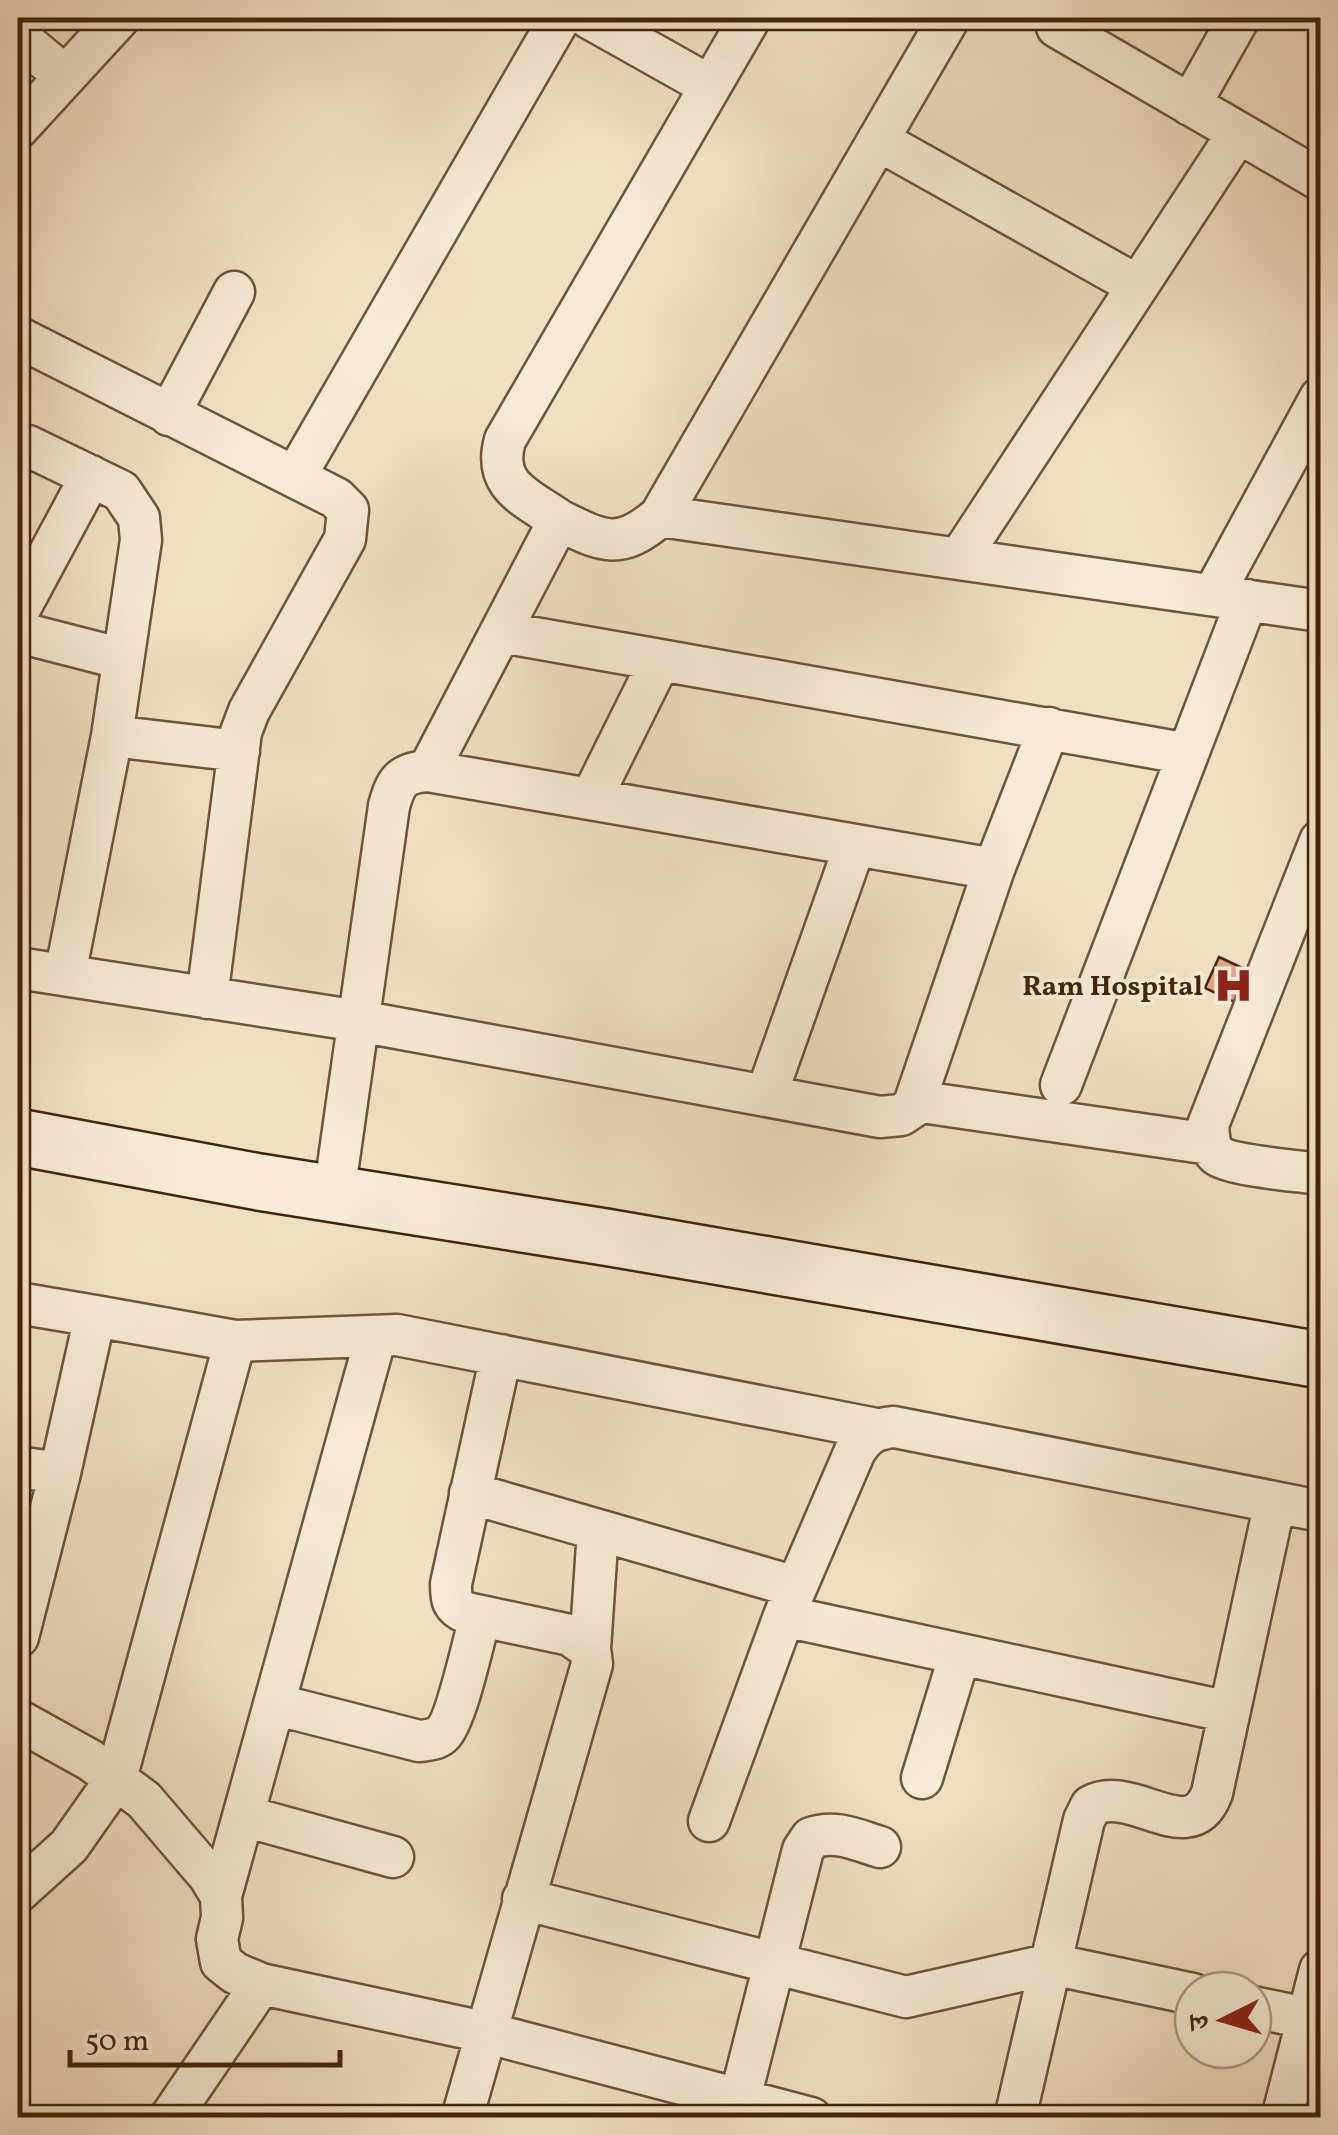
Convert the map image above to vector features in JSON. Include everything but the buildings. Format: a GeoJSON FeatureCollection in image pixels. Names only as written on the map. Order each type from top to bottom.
{"type":"FeatureCollection","features":[{"type":"Feature","properties":{"kind":"street"},"geometry":{"type":"LineString","coordinates":[[18,128],[118,18]]}},
{"type":"Feature","properties":{"kind":"street"},"geometry":{"type":"LineString","coordinates":[[295,478],[560,18]]}},
{"type":"Feature","properties":{"kind":"street"},"geometry":{"type":"LineString","coordinates":[[589,18],[710,86]]}},
{"type":"Feature","properties":{"kind":"street"},"geometry":{"type":"LineString","coordinates":[[750,18],[505,440],[499,461],[504,476],[518,492],[560,520],[601,540],[624,540],[643,532],[660,516],[949,18]]}},
{"type":"Feature","properties":{"kind":"street"},"geometry":{"type":"LineString","coordinates":[[1190,105],[1240,18]]}},
{"type":"Feature","properties":{"kind":"street"},"geometry":{"type":"LineString","coordinates":[[1057,27],[1320,180]]}},
{"type":"Feature","properties":{"kind":"street"},"geometry":{"type":"LineString","coordinates":[[18,36],[65,76]]}},
{"type":"Feature","properties":{"kind":"street"},"geometry":{"type":"LineString","coordinates":[[960,559],[1238,133]]}},
{"type":"Feature","properties":{"kind":"street"},"geometry":{"type":"LineString","coordinates":[[878,140],[1138,286]]}},
{"type":"Feature","properties":{"kind":"street"},"geometry":{"type":"LineString","coordinates":[[169,416],[234,292]]}},
{"type":"Feature","properties":{"kind":"street"},"geometry":{"type":"LineString","coordinates":[[18,337],[336,498],[348,510],[345,538],[241,732],[207,998]]}},
{"type":"Feature","properties":{"kind":"street"},"geometry":{"type":"LineString","coordinates":[[1061,1085],[1188,754],[1230,598],[1320,398]]}},
{"type":"Feature","properties":{"kind":"street"},"geometry":{"type":"LineString","coordinates":[[28,446],[120,490],[139,518],[141,540],[112,736],[65,976]]}},
{"type":"Feature","properties":{"kind":"street"},"geometry":{"type":"LineString","coordinates":[[18,612],[91,476]]}},
{"type":"Feature","properties":{"kind":"street"},"geometry":{"type":"LineString","coordinates":[[660,516],[1320,610]]}},
{"type":"Feature","properties":{"kind":"street"},"geometry":{"type":"LineString","coordinates":[[428,771],[560,520]]}},
{"type":"Feature","properties":{"kind":"street"},"geometry":{"type":"LineString","coordinates":[[18,632],[123,659]]}},
{"type":"Feature","properties":{"kind":"street"},"geometry":{"type":"LineString","coordinates":[[501,632],[1188,754]]}},
{"type":"Feature","properties":{"kind":"street"},"geometry":{"type":"LineString","coordinates":[[591,800],[660,660]]}},
{"type":"Feature","properties":{"kind":"street"},"geometry":{"type":"LineString","coordinates":[[18,968],[359,1021],[880,1117],[901,1116],[915,1101],[994,869],[1050,728]]}},
{"type":"Feature","properties":{"kind":"street"},"geometry":{"type":"LineString","coordinates":[[112,736],[239,751]]}},
{"type":"Feature","properties":{"kind":"street"},"geometry":{"type":"LineString","coordinates":[[334,1194],[392,795],[395,785],[410,772],[428,771],[994,869]]}},
{"type":"Feature","properties":{"kind":"street"},"geometry":{"type":"LineString","coordinates":[[1320,841],[1208,1126],[1216,1155],[1232,1161],[1320,1174]]}},
{"type":"Feature","properties":{"kind":"street"},"geometry":{"type":"LineString","coordinates":[[766,1096],[855,844]]}},
{"type":"Feature","properties":{"kind":"street"},"geometry":{"type":"LineString","coordinates":[[915,1101],[1210,1144]]}},
{"type":"Feature","properties":{"kind":"street"},"geometry":{"type":"LineString","coordinates":[[18,1138],[1320,1360]]}},
{"type":"Feature","properties":{"kind":"street"},"geometry":{"type":"LineString","coordinates":[[18,1303],[235,1341],[397,1335],[1320,1511]]}},
{"type":"Feature","properties":{"kind":"street"},"geometry":{"type":"LineString","coordinates":[[18,1637],[96,1316]]}},
{"type":"Feature","properties":{"kind":"street"},"geometry":{"type":"LineString","coordinates":[[376,1336],[221,1896],[222,1918],[217,1939],[221,1962],[235,1973],[262,1984],[484,2032],[736,2109],[811,2118]]}},
{"type":"Feature","properties":{"kind":"street"},"geometry":{"type":"LineString","coordinates":[[18,1892],[69,1846],[116,1779],[235,1341]]}},
{"type":"Feature","properties":{"kind":"street"},"geometry":{"type":"LineString","coordinates":[[501,1355],[451,1584],[451,1599],[456,1608],[570,1635],[590,1648]]}},
{"type":"Feature","properties":{"kind":"street"},"geometry":{"type":"LineString","coordinates":[[709,1820],[790,1601],[856,1450],[863,1438],[876,1429]]}},
{"type":"Feature","properties":{"kind":"street"},"geometry":{"type":"LineString","coordinates":[[18,1466],[60,1472]]}},
{"type":"Feature","properties":{"kind":"street"},"geometry":{"type":"LineString","coordinates":[[470,1494],[598,1530],[790,1601],[960,1654],[1229,1712]]}},
{"type":"Feature","properties":{"kind":"street"},"geometry":{"type":"LineString","coordinates":[[1015,2118],[1084,1820],[1091,1806],[1113,1799],[1183,1818],[1206,1809],[1274,1502]]}},
{"type":"Feature","properties":{"kind":"street"},"geometry":{"type":"LineString","coordinates":[[462,2118],[592,1664],[598,1530]]}},
{"type":"Feature","properties":{"kind":"street"},"geometry":{"type":"LineString","coordinates":[[274,1704],[419,1741],[432,1739],[443,1734],[452,1718],[480,1616]]}},
{"type":"Feature","properties":{"kind":"street"},"geometry":{"type":"LineString","coordinates":[[922,1778],[960,1654]]}},
{"type":"Feature","properties":{"kind":"street"},"geometry":{"type":"LineString","coordinates":[[18,1720],[90,1760],[144,1800],[209,1876],[221,1896]]}},
{"type":"Feature","properties":{"kind":"street"},"geometry":{"type":"LineString","coordinates":[[244,1816],[393,1858]]}},
{"type":"Feature","properties":{"kind":"street"},"geometry":{"type":"LineString","coordinates":[[736,2109],[803,1850],[810,1838],[824,1833],[880,1847]]}},
{"type":"Feature","properties":{"kind":"street"},"geometry":{"type":"LineString","coordinates":[[523,1899],[906,1996],[1050,1964],[1173,1990]]}},
{"type":"Feature","properties":{"kind":"street"},"geometry":{"type":"LineString","coordinates":[[1282,2118],[1320,1970]]}},
{"type":"Feature","properties":{"kind":"street"},"geometry":{"type":"LineString","coordinates":[[170,2118],[262,1984]]}},
{"type":"Feature","properties":{"kind":"street"},"geometry":{"type":"LineString","coordinates":[[1273,2011],[1306,2018]]}},
{"type":"Feature","properties":{"kind":"place","name":"Ram Hospital"},"geometry":{"type":"Point","coordinates":[1233,985]}}]}
